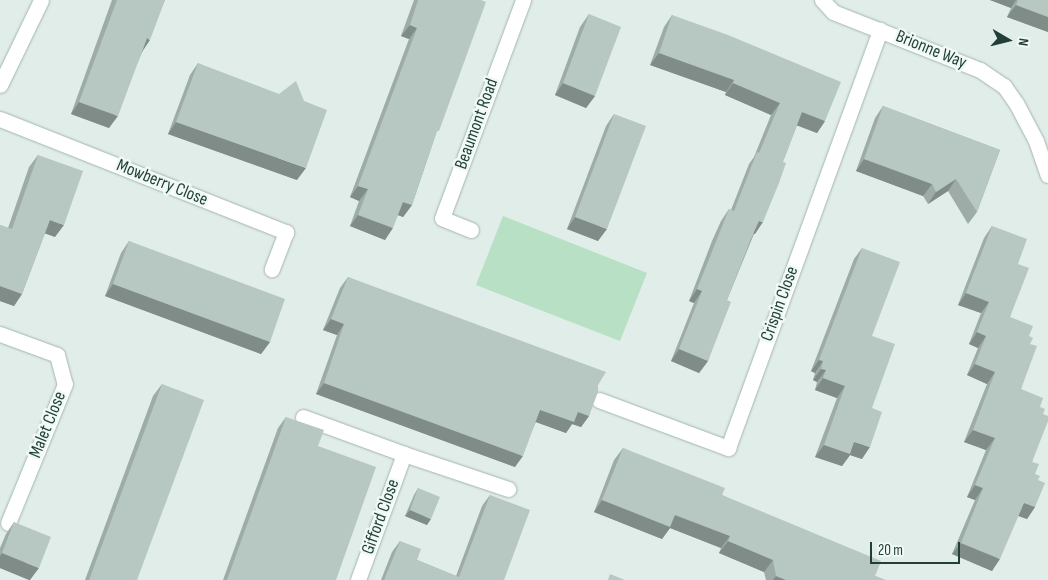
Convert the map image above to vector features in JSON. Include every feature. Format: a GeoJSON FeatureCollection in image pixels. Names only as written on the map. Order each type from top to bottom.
{"type":"FeatureCollection","features":[{"type":"Feature","properties":{"kind":"street"},"geometry":{"type":"LineString","coordinates":[[0,85],[41,0]]}},
{"type":"Feature","properties":{"kind":"street","name":"Beaumont Road"},"geometry":{"type":"LineString","coordinates":[[471,230],[442,218],[523,0]]}},
{"type":"Feature","properties":{"kind":"street","name":"Brionne Way"},"geometry":{"type":"LineString","coordinates":[[822,0],[833,12],[980,70],[1004,86],[1016,103],[1036,141],[1048,175]]}},
{"type":"Feature","properties":{"kind":"street","name":"Crispin Close"},"geometry":{"type":"LineString","coordinates":[[599,400],[728,448],[880,30]]}},
{"type":"Feature","properties":{"kind":"street","name":"Mowberry Close"},"geometry":{"type":"LineString","coordinates":[[0,119],[286,232],[272,269]]}},
{"type":"Feature","properties":{"kind":"street","name":"Malet Close"},"geometry":{"type":"LineString","coordinates":[[0,334],[57,355],[65,384],[8,523]]}},
{"type":"Feature","properties":{"kind":"street"},"geometry":{"type":"LineString","coordinates":[[303,417],[508,489]]}},
{"type":"Feature","properties":{"kind":"street","name":"Gifford Close"},"geometry":{"type":"LineString","coordinates":[[358,580],[404,454]]}},
{"type":"Feature","properties":{"kind":"green space"},"geometry":{"type":"Polygon","coordinates":[[[503,216],[647,273],[620,341],[476,285],[503,216]]]}},
{"type":"Feature","properties":{"kind":"building"},"geometry":{"type":"Polygon","coordinates":[[[117,0],[165,0],[150,40],[147,38],[118,116],[79,102],[117,0]]]}},
{"type":"Feature","properties":{"kind":"building"},"geometry":{"type":"Polygon","coordinates":[[[418,0],[481,0],[486,2],[439,131],[437,131],[412,205],[403,202],[393,228],[358,215],[368,189],[358,186],[417,28],[410,25],[418,0]]]}},
{"type":"Feature","properties":{"kind":"building"},"geometry":{"type":"Polygon","coordinates":[[[1018,0],[1048,0],[1048,17],[1016,5],[1018,0]]]}},
{"type":"Feature","properties":{"kind":"building"},"geometry":{"type":"Polygon","coordinates":[[[589,14],[621,27],[595,96],[563,83],[589,14]]]}},
{"type":"Feature","properties":{"kind":"building"},"geometry":{"type":"Polygon","coordinates":[[[672,15],[728,35],[841,82],[825,121],[802,112],[783,162],[786,163],[779,183],[763,222],[759,221],[750,241],[727,300],[731,302],[708,361],[679,349],[702,291],[697,289],[729,209],[734,211],[757,152],[759,153],[780,103],[733,83],[734,80],[659,53],[672,15]]]}},
{"type":"Feature","properties":{"kind":"building"},"geometry":{"type":"Polygon","coordinates":[[[198,63],[279,94],[296,81],[304,101],[327,110],[306,168],[176,122],[198,63]]]}},
{"type":"Feature","properties":{"kind":"building"},"geometry":{"type":"Polygon","coordinates":[[[883,106],[1000,150],[977,212],[956,179],[936,192],[932,184],[864,159],[883,106]]]}},
{"type":"Feature","properties":{"kind":"building"},"geometry":{"type":"Polygon","coordinates":[[[614,114],[646,126],[607,229],[575,217],[614,114]]]}},
{"type":"Feature","properties":{"kind":"building"},"geometry":{"type":"Polygon","coordinates":[[[38,155],[83,171],[64,225],[50,220],[22,294],[0,286],[0,225],[12,229],[38,155]]]}},
{"type":"Feature","properties":{"kind":"building"},"geometry":{"type":"Polygon","coordinates":[[[992,226],[1027,239],[1018,264],[1029,268],[1010,317],[1033,326],[1029,336],[1033,338],[1030,344],[1037,346],[1021,389],[1043,398],[1040,407],[1045,409],[1043,414],[1048,416],[1048,421],[1032,462],[1039,464],[1035,474],[1040,476],[1038,480],[1045,483],[1035,507],[1024,503],[1000,559],[961,543],[983,488],[975,485],[995,438],[973,430],[995,372],[975,364],[986,336],[977,332],[989,302],[966,293],[992,226]]]}},
{"type":"Feature","properties":{"kind":"building"},"geometry":{"type":"Polygon","coordinates":[[[129,241],[285,299],[270,342],[113,284],[129,241]]]}},
{"type":"Feature","properties":{"kind":"building"},"geometry":{"type":"Polygon","coordinates":[[[862,248],[900,262],[872,336],[895,344],[872,408],[882,412],[870,447],[854,442],[850,454],[824,445],[845,386],[823,378],[826,370],[821,369],[823,361],[819,360],[862,248]]]}},
{"type":"Feature","properties":{"kind":"building"},"geometry":{"type":"Polygon","coordinates":[[[348,277],[606,372],[598,385],[598,392],[589,416],[578,412],[574,422],[540,410],[523,456],[324,383],[344,324],[331,319],[348,277]]]}},
{"type":"Feature","properties":{"kind":"building"},"geometry":{"type":"Polygon","coordinates":[[[162,384],[204,400],[137,580],[89,580],[162,384]]]}},
{"type":"Feature","properties":{"kind":"building"},"geometry":{"type":"Polygon","coordinates":[[[286,417],[324,430],[318,446],[376,467],[336,580],[227,580],[286,417]]]}},
{"type":"Feature","properties":{"kind":"building"},"geometry":{"type":"Polygon","coordinates":[[[623,448],[725,488],[722,495],[881,561],[875,576],[885,580],[786,580],[776,576],[773,560],[728,541],[730,536],[675,515],[670,527],[602,500],[623,448]]]}},
{"type":"Feature","properties":{"kind":"building"},"geometry":{"type":"Polygon","coordinates":[[[418,488],[440,497],[431,519],[410,510],[418,488]]]}},
{"type":"Feature","properties":{"kind":"building"},"geometry":{"type":"Polygon","coordinates":[[[490,495],[530,510],[504,580],[384,580],[400,541],[421,549],[417,560],[459,577],[490,495]]]}},
{"type":"Feature","properties":{"kind":"building"},"geometry":{"type":"Polygon","coordinates":[[[14,522],[51,537],[39,568],[2,553],[14,522]]]}},
{"type":"Feature","properties":{"kind":"building"},"geometry":{"type":"Polygon","coordinates":[[[610,574],[625,580],[608,580],[610,574]]]}}]}
